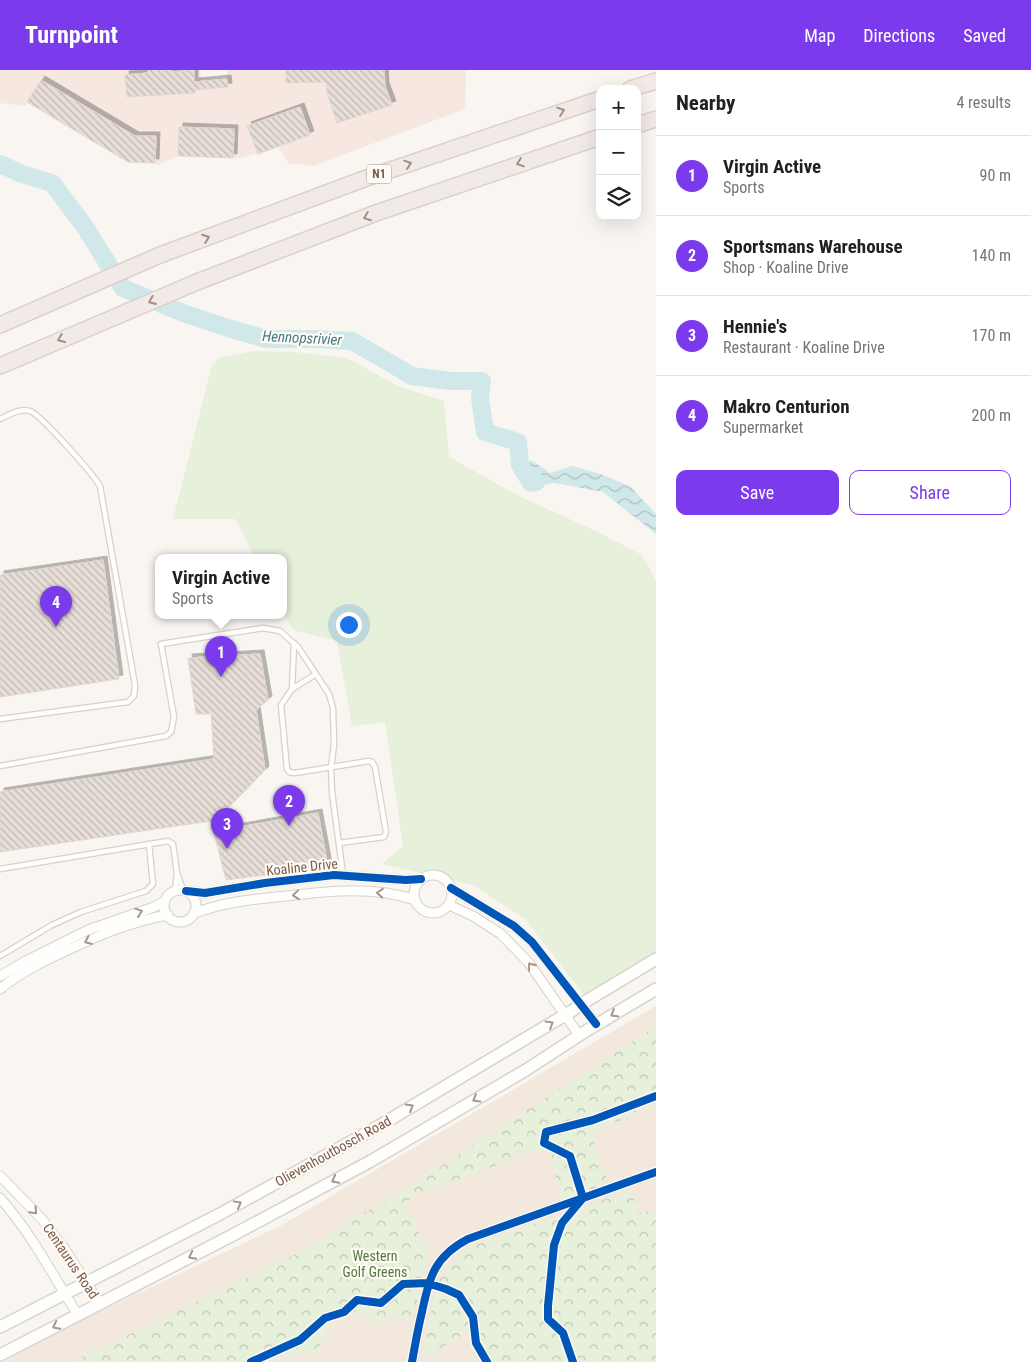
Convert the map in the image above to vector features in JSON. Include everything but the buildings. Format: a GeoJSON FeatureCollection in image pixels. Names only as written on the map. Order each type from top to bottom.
{"type":"FeatureCollection","features":[{"type":"Feature","properties":{"kind":"highway"},"geometry":{"type":"LineString","coordinates":[[641,86],[656,81]]}},
{"type":"Feature","properties":{"kind":"highway","name":"N1"},"geometry":{"type":"LineString","coordinates":[[0,325],[160,255],[364,180],[596,99]]}},
{"type":"Feature","properties":{"kind":"highway"},"geometry":{"type":"LineString","coordinates":[[641,124],[656,120]]}},
{"type":"Feature","properties":{"kind":"highway"},"geometry":{"type":"LineString","coordinates":[[0,366],[197,282],[376,213],[596,138]]}},
{"type":"Feature","properties":{"kind":"main road","name":"Olievenhoutbosch Road"},"geometry":{"type":"LineString","coordinates":[[0,1327],[86,1281],[220,1214],[362,1135],[566,1015],[656,959]]}},
{"type":"Feature","properties":{"kind":"main road","name":"Olievenhoutbosch Road"},"geometry":{"type":"LineString","coordinates":[[0,1355],[78,1316],[371,1161],[526,1070],[596,1024],[656,989]]}},
{"type":"Feature","properties":{"kind":"street","name":"Koaline Drive"},"geometry":{"type":"LineString","coordinates":[[181,891],[204,893],[265,883],[343,875],[406,880],[439,875],[447,880],[451,888],[514,926],[532,942],[596,1024]]}},
{"type":"Feature","properties":{"kind":"street"},"geometry":{"type":"LineString","coordinates":[[343,875],[344,891]]}},
{"type":"Feature","properties":{"kind":"street"},"geometry":{"type":"LineString","coordinates":[[415,900],[414,891],[421,879]]}},
{"type":"Feature","properties":{"kind":"street"},"geometry":{"type":"LineString","coordinates":[[451,888],[453,897],[449,906],[473,916],[501,934],[529,963],[579,1035]]}},
{"type":"Feature","properties":{"kind":"street"},"geometry":{"type":"LineString","coordinates":[[181,891],[194,899],[196,904],[190,918],[181,921],[171,919],[168,916],[165,911],[165,901],[167,896],[181,891]]}},
{"type":"Feature","properties":{"kind":"street","name":"Koaline Drive"},"geometry":{"type":"LineString","coordinates":[[193,914],[209,907],[262,898],[344,891],[399,895],[415,900],[420,908],[428,912],[437,913],[449,906]]}},
{"type":"Feature","properties":{"kind":"street"},"geometry":{"type":"LineString","coordinates":[[0,976],[88,930],[154,907],[165,901]]}},
{"type":"Feature","properties":{"kind":"street"},"geometry":{"type":"LineString","coordinates":[[0,989],[40,963],[113,930],[148,918],[168,916]]}},
{"type":"Feature","properties":{"kind":"street"},"geometry":{"type":"LineString","coordinates":[[412,1362],[427,1283],[436,1266],[449,1251],[468,1239],[656,1172]]}},
{"type":"Feature","properties":{"kind":"street","name":"Centaurus Road"},"geometry":{"type":"LineString","coordinates":[[0,1176],[42,1219],[64,1248],[100,1304]]}},
{"type":"Feature","properties":{"kind":"street","name":"Centaurus Road"},"geometry":{"type":"LineString","coordinates":[[0,1198],[16,1216],[36,1246],[78,1316]]}},
{"type":"Feature","properties":{"kind":"lane"},"geometry":{"type":"LineString","coordinates":[[0,419],[22,410],[33,413],[75,455],[100,486],[135,685],[134,696],[128,702],[0,720]]}},
{"type":"Feature","properties":{"kind":"lane"},"geometry":{"type":"LineString","coordinates":[[0,766],[166,736],[172,732],[174,717],[161,644],[263,628],[280,631],[294,642],[329,694],[333,708],[332,792],[343,875]]}},
{"type":"Feature","properties":{"kind":"lane"},"geometry":{"type":"LineString","coordinates":[[292,689],[294,642]]}},
{"type":"Feature","properties":{"kind":"lane"},"geometry":{"type":"LineString","coordinates":[[316,674],[292,689],[283,700],[280,708],[288,772],[295,773],[372,762],[375,767],[386,832],[384,837],[339,843]]}},
{"type":"Feature","properties":{"kind":"lane"},"geometry":{"type":"LineString","coordinates":[[0,869],[168,841],[172,842],[181,891]]}},
{"type":"Feature","properties":{"kind":"lane"},"geometry":{"type":"LineString","coordinates":[[0,956],[52,925],[81,912],[146,891],[153,884],[149,844]]}},
{"type":"Feature","properties":{"kind":"lane"},"geometry":{"type":"LineString","coordinates":[[177,873],[181,891]]}},
{"type":"Feature","properties":{"kind":"shaded area"},"geometry":{"type":"Polygon","coordinates":[[[0,70],[200,70],[201,81],[227,79],[227,70],[466,70],[465,109],[313,166],[288,163],[278,147],[242,158],[178,156],[158,165],[155,163],[128,162],[27,102],[25,106],[0,103],[0,70]]]}},
{"type":"Feature","properties":{"kind":"shaded area"},"geometry":{"type":"Polygon","coordinates":[[[656,1006],[656,1362],[3,1362],[88,1317],[280,1226],[656,1006]]]}},
{"type":"Feature","properties":{"kind":"green space"},"geometry":{"type":"Polygon","coordinates":[[[254,351],[295,352],[347,358],[398,386],[444,401],[449,457],[521,497],[598,532],[642,555],[656,581],[656,961],[588,1000],[525,919],[473,885],[382,864],[403,846],[385,722],[352,726],[337,641],[293,630],[287,619],[287,554],[254,554],[235,519],[173,519],[212,365],[221,357],[254,351]]]}},
{"type":"Feature","properties":{"kind":"green space","name":"Western Golf Greens"},"geometry":{"type":"Polygon","coordinates":[[[656,1026],[656,1104],[592,1133],[610,1188],[563,1204],[548,1150],[532,1151],[472,1175],[423,1191],[404,1203],[428,1251],[412,1323],[393,1315],[374,1325],[358,1310],[332,1321],[317,1352],[271,1357],[264,1362],[72,1362],[309,1248],[353,1219],[392,1198],[656,1026]]]}},
{"type":"Feature","properties":{"kind":"green space"},"geometry":{"type":"Polygon","coordinates":[[[631,1190],[638,1213],[648,1211],[656,1217],[656,1362],[482,1362],[468,1332],[422,1359],[437,1282],[464,1249],[631,1190]]]}},
{"type":"Feature","properties":{"kind":"water"},"geometry":{"type":"Polygon","coordinates":[[[531,460],[550,473],[572,466],[601,474],[631,487],[656,514],[656,534],[603,492],[554,483],[528,488],[519,470],[531,460]]]}},
{"type":"Feature","properties":{"kind":"waterway","name":"Hennopsrivier"},"geometry":{"type":"LineString","coordinates":[[0,164],[22,174],[52,183],[85,227],[123,288],[183,313],[266,339],[352,341],[412,376],[450,381],[482,381],[480,398],[485,432],[518,442],[520,465],[531,483],[536,482]]}},
{"type":"Feature","properties":{"kind":"cycle path"},"geometry":{"type":"LineString","coordinates":[[186,891],[205,893],[265,883],[334,875],[406,880],[421,879]]}},
{"type":"Feature","properties":{"kind":"cycle path"},"geometry":{"type":"LineString","coordinates":[[451,888],[514,926],[532,942],[596,1024]]}},
{"type":"Feature","properties":{"kind":"cycle path"},"geometry":{"type":"LineString","coordinates":[[573,1362],[563,1333],[548,1319],[548,1306],[554,1245],[562,1223],[583,1198],[570,1156],[544,1143],[546,1132],[593,1120],[656,1096]]}},
{"type":"Feature","properties":{"kind":"cycle path"},"geometry":{"type":"LineString","coordinates":[[412,1362],[431,1278],[441,1260],[448,1253],[468,1239],[656,1172]]}},
{"type":"Feature","properties":{"kind":"cycle path"},"geometry":{"type":"LineString","coordinates":[[251,1362],[300,1340],[325,1318],[344,1312],[357,1300],[381,1303],[403,1284],[427,1283],[459,1295],[473,1317],[476,1343],[487,1362]]}},
{"type":"Feature","properties":{"kind":"place","name":"Makro Centurion"},"geometry":{"type":"Point","coordinates":[56,627]}},
{"type":"Feature","properties":{"kind":"place","name":"Virgin Active"},"geometry":{"type":"Point","coordinates":[221,677]}},
{"type":"Feature","properties":{"kind":"place","name":"Sportsmans Warehouse"},"geometry":{"type":"Point","coordinates":[289,826]}},
{"type":"Feature","properties":{"kind":"place","name":"Hennie's"},"geometry":{"type":"Point","coordinates":[227,849]}}]}
